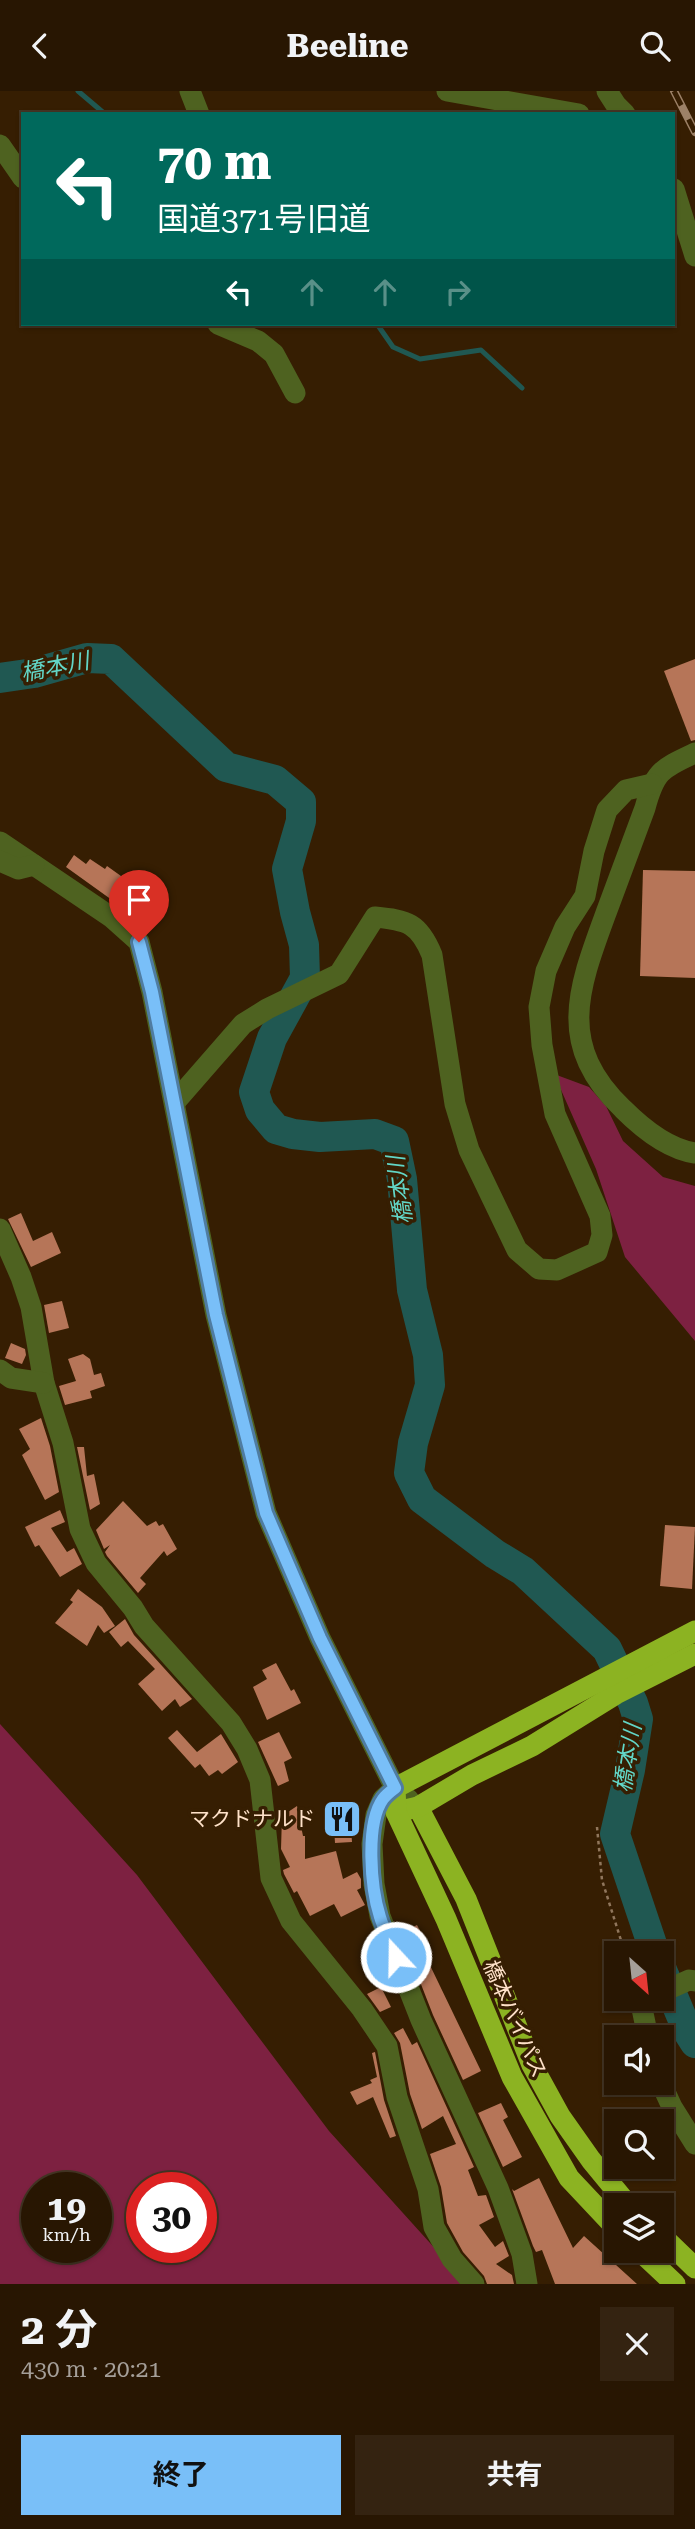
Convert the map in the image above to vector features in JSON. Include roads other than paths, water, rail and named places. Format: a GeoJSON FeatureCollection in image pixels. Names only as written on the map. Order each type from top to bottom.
{"type":"FeatureCollection","features":[{"type":"Feature","properties":{"kind":"highway"},"geometry":{"type":"LineString","coordinates":[[395,1788],[695,1631]]}},
{"type":"Feature","properties":{"kind":"highway"},"geometry":{"type":"LineString","coordinates":[[396,1812],[418,1807],[472,1775],[532,1746],[616,1693],[695,1654]]}},
{"type":"Feature","properties":{"kind":"highway","name":"橋本バイパス"},"geometry":{"type":"LineString","coordinates":[[395,1788],[396,1812],[446,1919],[512,2077],[569,2178],[604,2215]]}},
{"type":"Feature","properties":{"kind":"highway","name":"橋本バイパス"},"geometry":{"type":"LineString","coordinates":[[418,1807],[466,1899],[532,2065],[590,2160],[618,2193]]}},
{"type":"Feature","properties":{"kind":"highway"},"geometry":{"type":"LineString","coordinates":[[674,2248],[695,2268]]}},
{"type":"Feature","properties":{"kind":"highway"},"geometry":{"type":"LineString","coordinates":[[653,2263],[675,2284]]}},
{"type":"Feature","properties":{"kind":"street"},"geometry":{"type":"LineString","coordinates":[[190,91],[198,112]]}},
{"type":"Feature","properties":{"kind":"street"},"geometry":{"type":"LineString","coordinates":[[447,91],[568,112]]}},
{"type":"Feature","properties":{"kind":"street"},"geometry":{"type":"LineString","coordinates":[[607,91],[623,112]]}},
{"type":"Feature","properties":{"kind":"street"},"geometry":{"type":"LineString","coordinates":[[0,145],[21,151]]}},
{"type":"Feature","properties":{"kind":"street"},"geometry":{"type":"LineString","coordinates":[[0,145],[21,175]]}},
{"type":"Feature","properties":{"kind":"street"},"geometry":{"type":"LineString","coordinates":[[675,192],[695,256]]}},
{"type":"Feature","properties":{"kind":"street"},"geometry":{"type":"LineString","coordinates":[[223,326],[258,341],[274,355],[295,393]]}},
{"type":"Feature","properties":{"kind":"street"},"geometry":{"type":"LineString","coordinates":[[695,754],[664,768],[652,784],[587,964],[578,1000],[581,1044],[596,1079],[636,1123],[662,1140],[695,1153]]}},
{"type":"Feature","properties":{"kind":"street"},"geometry":{"type":"LineString","coordinates":[[175,1102],[243,1024],[267,1009],[339,974],[375,917],[403,920],[424,937],[432,955],[454,1104],[469,1150],[517,1250],[539,1269],[557,1270],[597,1252],[602,1235],[600,1216],[555,1114],[542,1045],[540,1007],[545,971],[565,927],[586,896],[594,851],[607,810],[626,790],[652,784]]}},
{"type":"Feature","properties":{"kind":"street"},"geometry":{"type":"LineString","coordinates":[[0,842],[111,917],[139,942],[175,1102],[216,1315],[266,1513],[320,1638],[395,1788],[418,1807]]}},
{"type":"Feature","properties":{"kind":"street"},"geometry":{"type":"LineString","coordinates":[[0,861],[18,869],[35,865]]}},
{"type":"Feature","properties":{"kind":"street"},"geometry":{"type":"LineString","coordinates":[[0,1229],[31,1307],[44,1383],[64,1443],[80,1529],[96,1563],[134,1608],[144,1626],[231,1723],[247,1749],[260,1780],[271,1878],[292,1921],[362,2009],[387,2046],[397,2097],[428,2189],[434,2227],[452,2259],[474,2284]]}},
{"type":"Feature","properties":{"kind":"street"},"geometry":{"type":"LineString","coordinates":[[0,1370],[12,1378],[44,1383]]}},
{"type":"Feature","properties":{"kind":"street"},"geometry":{"type":"LineString","coordinates":[[395,1788],[383,1799],[376,1815],[372,1844],[374,1884],[380,1916],[421,2020],[498,2188],[522,2254],[527,2284]]}},
{"type":"Feature","properties":{"kind":"street"},"geometry":{"type":"LineString","coordinates":[[674,1988],[692,1981]]}},
{"type":"Feature","properties":{"kind":"street"},"geometry":{"type":"LineString","coordinates":[[666,2095],[695,2144]]}},
{"type":"Feature","properties":{"kind":"waterway"},"geometry":{"type":"LineString","coordinates":[[78,91],[103,112]]}},
{"type":"Feature","properties":{"kind":"waterway"},"geometry":{"type":"LineString","coordinates":[[378,326],[393,347],[420,359],[481,350],[522,388]]}},
{"type":"Feature","properties":{"kind":"waterway","name":"橋本川"},"geometry":{"type":"LineString","coordinates":[[0,678],[34,673],[87,658],[111,659],[226,767],[275,780],[301,802],[301,821],[287,869],[304,945],[305,978],[272,1038],[254,1092],[260,1110],[276,1129],[320,1137],[375,1134],[394,1141],[402,1179],[412,1290],[428,1355],[430,1385],[413,1443],[409,1473],[422,1499],[495,1554],[523,1571],[607,1649],[638,1719],[630,1770],[615,1834],[651,1941]]}},
{"type":"Feature","properties":{"kind":"waterway","name":"橋本川"},"geometry":{"type":"LineString","coordinates":[[674,1999],[695,2043]]}},
{"type":"Feature","properties":{"kind":"railway"},"geometry":{"type":"LineString","coordinates":[[674,91],[695,132]]}},
{"type":"Feature","properties":{"kind":"place","name":"マクドナルド"},"geometry":{"type":"Point","coordinates":[342,1819]}}]}
